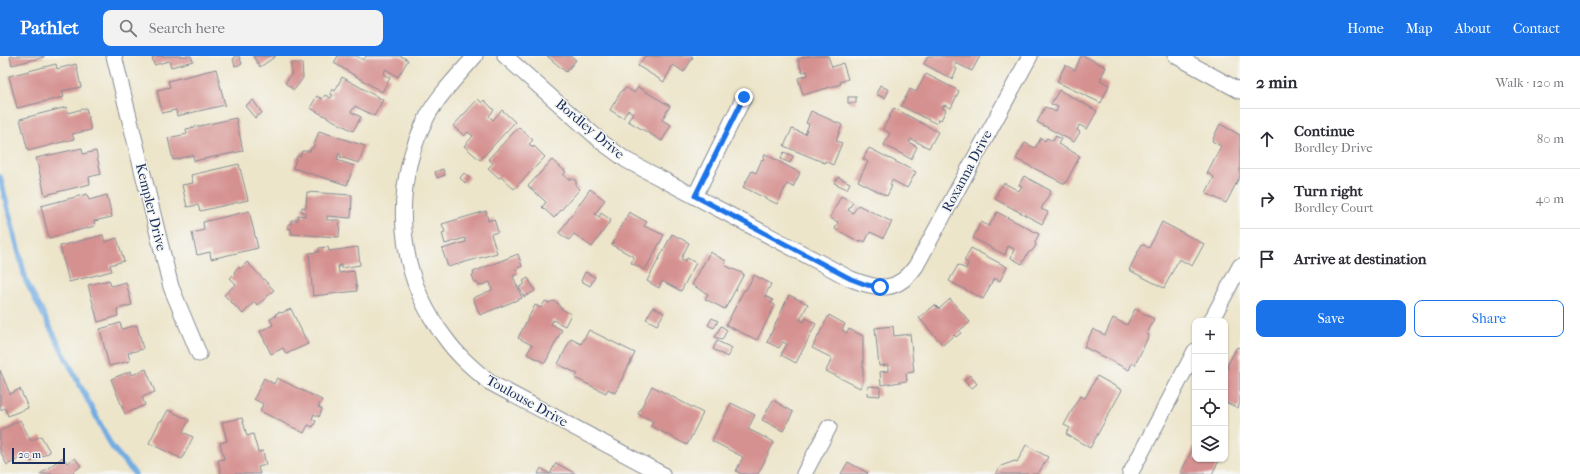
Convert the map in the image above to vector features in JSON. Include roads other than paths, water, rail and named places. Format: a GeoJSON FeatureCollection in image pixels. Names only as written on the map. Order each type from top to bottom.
{"type":"FeatureCollection","features":[{"type":"Feature","properties":{"kind":"street","name":"Kempler Drive"},"geometry":{"type":"LineString","coordinates":[[114,56],[171,287],[199,354]]}},
{"type":"Feature","properties":{"kind":"street","name":"Toulouse Drive"},"geometry":{"type":"LineString","coordinates":[[476,56],[444,90],[428,114],[407,168],[403,198],[403,229],[408,259],[417,287],[430,316],[446,340],[465,361],[489,382],[640,469],[662,474]]}},
{"type":"Feature","properties":{"kind":"street","name":"Bordley Drive"},"geometry":{"type":"LineString","coordinates":[[505,56],[603,142],[626,160],[851,279],[867,285],[880,287],[890,287],[900,283]]}},
{"type":"Feature","properties":{"kind":"street","name":"Roxanna Drive"},"geometry":{"type":"LineString","coordinates":[[900,283],[909,277],[916,266],[1030,56]]}},
{"type":"Feature","properties":{"kind":"street"},"geometry":{"type":"LineString","coordinates":[[1176,56],[1240,91]]}},
{"type":"Feature","properties":{"kind":"street"},"geometry":{"type":"LineString","coordinates":[[695,196],[744,97]]}},
{"type":"Feature","properties":{"kind":"street"},"geometry":{"type":"LineString","coordinates":[[1213,318],[1240,266]]}},
{"type":"Feature","properties":{"kind":"street"},"geometry":{"type":"LineString","coordinates":[[1130,474],[1193,354]]}},
{"type":"Feature","properties":{"kind":"street"},"geometry":{"type":"LineString","coordinates":[[804,474],[829,427]]}},
{"type":"Feature","properties":{"kind":"waterway"},"geometry":{"type":"LineString","coordinates":[[0,177],[26,281],[112,447],[135,474]]}}]}
